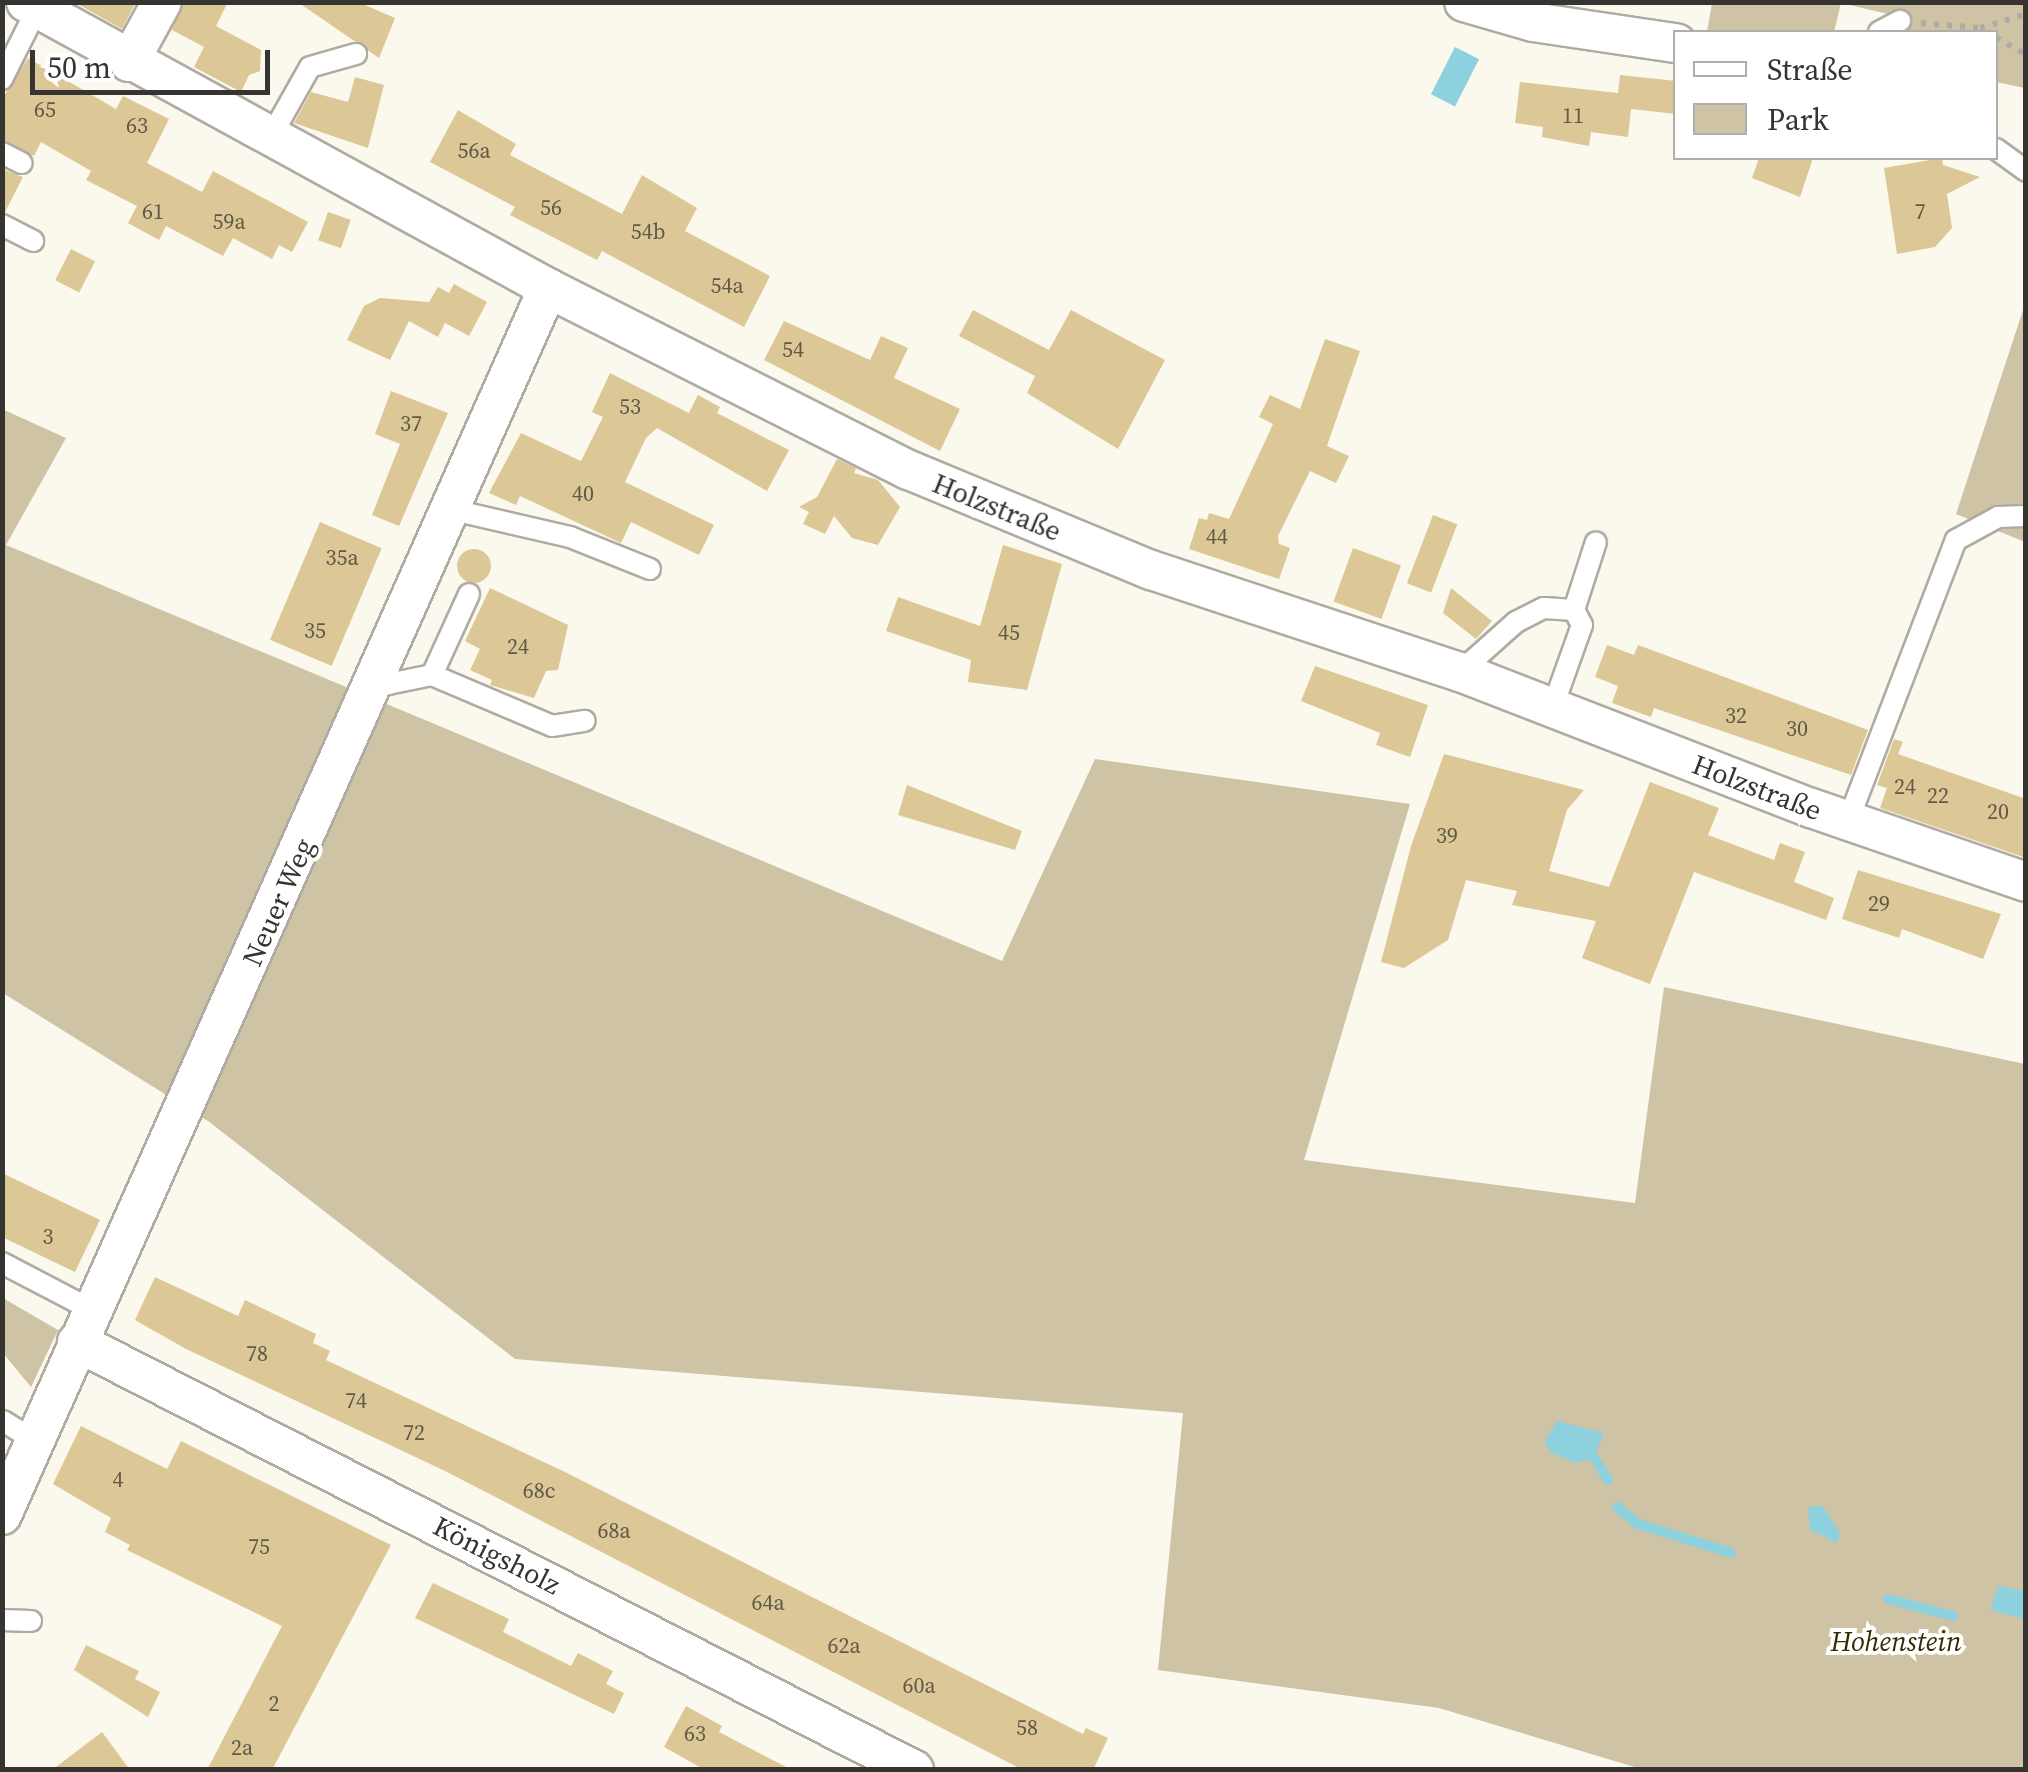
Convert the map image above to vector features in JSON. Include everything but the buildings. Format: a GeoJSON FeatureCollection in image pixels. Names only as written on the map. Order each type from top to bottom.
{"type":"FeatureCollection","features":[{"type":"Feature","properties":{"kind":"street"},"geometry":{"type":"LineString","coordinates":[[129,62],[162,2]]}},
{"type":"Feature","properties":{"kind":"street"},"geometry":{"type":"LineString","coordinates":[[1464,2],[1533,22],[1673,43]]}},
{"type":"Feature","properties":{"kind":"street","name":"Holzstraße"},"geometry":{"type":"LineString","coordinates":[[32,6],[548,288],[908,470],[1151,570],[1460,672],[1848,821],[2026,882]]}},
{"type":"Feature","properties":{"kind":"street","name":"Neuer Weg"},"geometry":{"type":"LineString","coordinates":[[2,1515],[18,1430],[85,1326],[453,510],[548,288]]}},
{"type":"Feature","properties":{"kind":"street","name":"Königsholz"},"geometry":{"type":"LineString","coordinates":[[85,1326],[914,1770]]}},
{"type":"Feature","properties":{"kind":"lane"},"geometry":{"type":"LineString","coordinates":[[2,79],[32,6]]}},
{"type":"Feature","properties":{"kind":"lane"},"geometry":{"type":"LineString","coordinates":[[1883,30],[1900,20]]}},
{"type":"Feature","properties":{"kind":"lane"},"geometry":{"type":"LineString","coordinates":[[270,138],[310,66],[356,54]]}},
{"type":"Feature","properties":{"kind":"lane"},"geometry":{"type":"LineString","coordinates":[[1998,150],[2026,171]]}},
{"type":"Feature","properties":{"kind":"lane"},"geometry":{"type":"LineString","coordinates":[[2,153],[22,163]]}},
{"type":"Feature","properties":{"kind":"lane"},"geometry":{"type":"LineString","coordinates":[[2,225],[32,242]]}},
{"type":"Feature","properties":{"kind":"lane"},"geometry":{"type":"LineString","coordinates":[[453,510],[570,537],[650,568]]}},
{"type":"Feature","properties":{"kind":"lane"},"geometry":{"type":"LineString","coordinates":[[1848,821],[1956,540],[1998,517],[2026,516]]}},
{"type":"Feature","properties":{"kind":"lane"},"geometry":{"type":"LineString","coordinates":[[1552,710],[1582,625],[1574,610],[1596,542]]}},
{"type":"Feature","properties":{"kind":"lane"},"geometry":{"type":"LineString","coordinates":[[432,675],[469,594]]}},
{"type":"Feature","properties":{"kind":"lane"},"geometry":{"type":"LineString","coordinates":[[1460,672],[1531,614],[1574,610]]}},
{"type":"Feature","properties":{"kind":"lane"},"geometry":{"type":"LineString","coordinates":[[377,680],[388,684],[432,675],[552,726],[586,720]]}},
{"type":"Feature","properties":{"kind":"lane"},"geometry":{"type":"LineString","coordinates":[[2,1263],[85,1326]]}},
{"type":"Feature","properties":{"kind":"lane"},"geometry":{"type":"LineString","coordinates":[[2,1620],[32,1621]]}},
{"type":"Feature","properties":{"kind":"path"},"geometry":{"type":"LineString","coordinates":[[1900,20],[1984,30],[2026,14]]}},
{"type":"Feature","properties":{"kind":"path"},"geometry":{"type":"LineString","coordinates":[[1998,38],[2026,55]]}},
{"type":"Feature","properties":{"kind":"green space"},"geometry":{"type":"Polygon","coordinates":[[[1712,3],[1841,3],[1834,30],[1707,30],[1712,3]]]}},
{"type":"Feature","properties":{"kind":"green space"},"geometry":{"type":"Polygon","coordinates":[[[1841,3],[2025,3],[2025,88],[1998,82],[1998,30],[1884,30],[1888,14],[1841,3]]]}},
{"type":"Feature","properties":{"kind":"green space"},"geometry":{"type":"Polygon","coordinates":[[[2025,304],[2025,542],[1956,514],[2025,304]]]}},
{"type":"Feature","properties":{"kind":"green space","name":"Hohenstein"},"geometry":{"type":"Polygon","coordinates":[[[2,409],[66,438],[6,545],[1002,961],[1095,759],[1410,804],[1304,1160],[1635,1203],[1664,987],[2025,1064],[2025,1769],[1641,1769],[1439,1708],[1158,1670],[1183,1413],[515,1359],[208,1121],[3,993],[2,409]]]}},
{"type":"Feature","properties":{"kind":"green space"},"geometry":{"type":"Polygon","coordinates":[[[3,1298],[58,1330],[31,1387],[3,1353],[3,1298]]]}},
{"type":"Feature","properties":{"kind":"water"},"geometry":{"type":"Polygon","coordinates":[[[1455,47],[1479,59],[1455,106],[1431,94],[1455,47]]]}},
{"type":"Feature","properties":{"kind":"water"},"geometry":{"type":"Polygon","coordinates":[[[1557,1421],[1604,1433],[1594,1457],[1577,1463],[1551,1453],[1545,1441],[1557,1421]]]}},
{"type":"Feature","properties":{"kind":"water"},"geometry":{"type":"Polygon","coordinates":[[[1823,1506],[1840,1533],[1837,1543],[1810,1530],[1808,1507],[1823,1506]]]}},
{"type":"Feature","properties":{"kind":"water"},"geometry":{"type":"Polygon","coordinates":[[[1998,1586],[2025,1591],[2025,1619],[1991,1610],[1998,1586]]]}},
{"type":"Feature","properties":{"kind":"waterway"},"geometry":{"type":"LineString","coordinates":[[1594,1457],[1608,1480]]}},
{"type":"Feature","properties":{"kind":"waterway"},"geometry":{"type":"LineString","coordinates":[[1617,1507],[1638,1524],[1731,1553]]}},
{"type":"Feature","properties":{"kind":"waterway"},"geometry":{"type":"LineString","coordinates":[[1888,1599],[1953,1616]]}}]}
